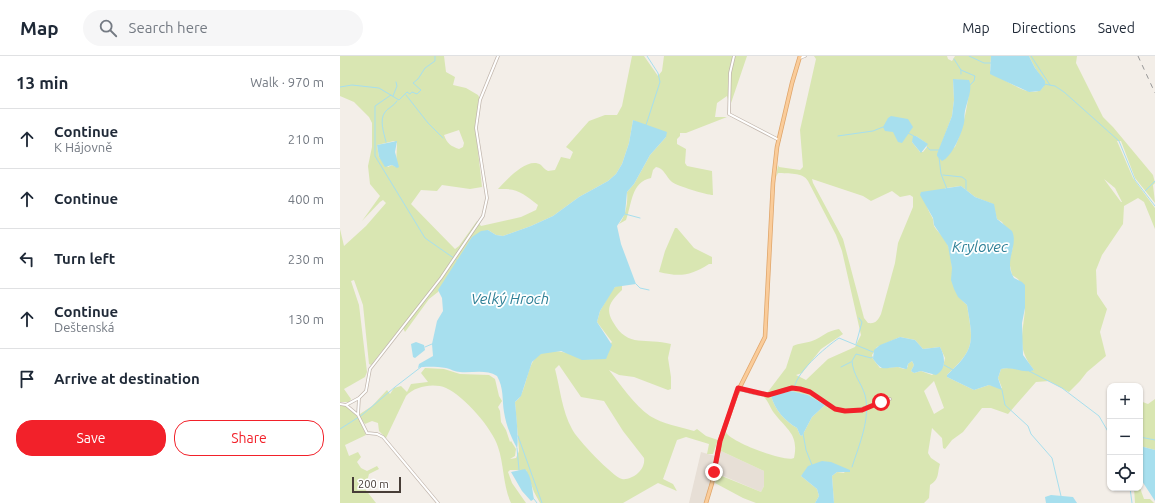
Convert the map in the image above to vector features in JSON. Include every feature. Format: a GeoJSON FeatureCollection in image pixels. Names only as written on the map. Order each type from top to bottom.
{"type":"FeatureCollection","features":[{"type":"Feature","properties":{"kind":"main road"},"geometry":{"type":"LineString","coordinates":[[706,503],[712,483],[720,441],[738,388],[765,338],[773,183],[779,140],[792,83],[800,57]]}},
{"type":"Feature","properties":{"kind":"street"},"geometry":{"type":"LineString","coordinates":[[340,404],[346,404],[359,398],[367,388],[370,369],[441,278],[483,216],[487,198],[476,128],[480,100],[498,56]]}},
{"type":"Feature","properties":{"kind":"street"},"geometry":{"type":"LineString","coordinates":[[734,56],[730,73],[729,114],[779,140]]}},
{"type":"Feature","properties":{"kind":"street"},"geometry":{"type":"LineString","coordinates":[[800,57],[805,56]]}},
{"type":"Feature","properties":{"kind":"street"},"geometry":{"type":"LineString","coordinates":[[738,388],[768,395],[792,388],[800,389],[810,392],[831,407],[845,411],[862,410],[890,399]]}},
{"type":"Feature","properties":{"kind":"street"},"geometry":{"type":"LineString","coordinates":[[358,415],[359,398]]}},
{"type":"Feature","properties":{"kind":"street"},"geometry":{"type":"LineString","coordinates":[[346,404],[358,415],[367,433],[377,434],[383,437],[438,503]]}},
{"type":"Feature","properties":{"kind":"shaded area"},"geometry":{"type":"Polygon","coordinates":[[[721,451],[764,471],[764,486],[761,492],[714,472],[705,503],[689,503],[701,452],[715,456],[721,451]]]}},
{"type":"Feature","properties":{"kind":"green space"},"geometry":{"type":"Polygon","coordinates":[[[340,56],[444,56],[446,72],[455,77],[453,85],[466,88],[478,95],[481,101],[476,133],[482,187],[470,189],[442,185],[437,191],[421,190],[411,204],[455,249],[459,246],[477,221],[481,226],[521,217],[536,210],[538,205],[524,194],[510,189],[498,189],[517,171],[530,164],[535,163],[541,165],[548,171],[555,170],[561,157],[570,159],[573,152],[566,147],[589,121],[605,115],[617,115],[622,106],[632,56],[644,56],[658,76],[662,71],[664,56],[747,56],[730,106],[727,96],[717,103],[715,117],[727,117],[686,133],[680,133],[680,136],[677,139],[677,144],[686,149],[685,163],[687,166],[712,171],[713,195],[705,194],[675,184],[661,169],[656,167],[653,170],[651,178],[644,180],[636,189],[633,194],[626,220],[619,224],[626,209],[627,192],[634,184],[650,155],[666,137],[633,120],[629,143],[622,164],[616,174],[608,181],[579,197],[553,216],[531,226],[503,236],[496,235],[488,230],[458,261],[438,292],[429,299],[405,332],[402,326],[371,365],[369,364],[363,305],[354,280],[351,281],[359,305],[367,372],[365,377],[344,389],[351,399],[349,402],[340,402],[340,229],[344,246],[366,226],[386,203],[383,200],[380,202],[362,221],[380,196],[370,184],[368,166],[372,147],[372,123],[369,117],[354,102],[340,96],[340,56]],[[459,130],[444,135],[446,141],[459,149],[463,147],[464,143],[459,130]],[[394,141],[377,145],[379,157],[388,167],[392,165],[396,167],[397,143],[394,141]]]}},
{"type":"Feature","properties":{"kind":"green space"},"geometry":{"type":"Polygon","coordinates":[[[814,56],[947,56],[948,59],[952,61],[955,56],[991,56],[990,71],[1011,84],[1028,91],[1036,92],[1042,89],[1045,82],[1029,56],[1077,56],[1076,63],[1103,117],[1153,175],[1155,183],[1153,185],[1155,203],[1135,178],[1121,141],[1117,141],[1133,178],[1155,208],[1155,229],[1144,202],[1138,198],[1124,206],[1123,224],[1102,255],[1096,270],[1097,294],[1107,309],[1100,332],[1106,356],[1087,372],[1069,392],[1049,381],[1036,382],[1008,414],[991,408],[982,408],[963,432],[952,440],[945,449],[943,448],[942,438],[932,428],[928,453],[931,458],[940,464],[937,478],[930,485],[929,498],[924,503],[834,503],[832,476],[837,472],[845,473],[827,462],[818,463],[801,476],[817,489],[819,496],[815,503],[756,503],[743,498],[715,483],[717,474],[761,492],[764,486],[764,471],[721,451],[719,454],[726,432],[736,441],[746,446],[780,457],[789,459],[794,458],[795,443],[791,433],[774,413],[764,397],[786,368],[793,346],[812,341],[839,329],[843,334],[821,349],[802,373],[796,375],[806,380],[828,359],[855,347],[861,335],[842,251],[836,235],[808,181],[803,176],[795,174],[778,173],[776,177],[778,165],[779,167],[800,170],[803,167],[800,130],[816,59],[814,56]],[[953,79],[954,100],[952,116],[937,156],[955,147],[961,132],[970,86],[961,80],[953,79]],[[916,136],[912,142],[920,152],[923,152],[927,147],[926,143],[916,136]],[[812,179],[843,239],[864,318],[868,323],[875,322],[881,314],[895,263],[898,243],[913,207],[913,197],[910,195],[900,197],[892,191],[871,201],[863,196],[812,179]],[[1104,179],[1121,202],[1115,188],[1104,179]],[[961,186],[946,188],[925,201],[933,218],[934,226],[947,243],[952,263],[956,292],[967,305],[971,336],[968,351],[947,375],[947,377],[974,390],[989,385],[1002,388],[998,378],[1001,369],[1009,368],[1034,370],[1028,362],[1023,348],[1022,334],[1025,309],[1025,290],[1018,279],[1012,275],[1009,261],[1013,247],[1013,240],[1002,222],[997,219],[993,204],[975,197],[961,186]],[[900,337],[877,347],[872,355],[873,359],[880,368],[898,367],[904,369],[908,367],[908,364],[912,361],[914,365],[911,371],[914,373],[921,371],[932,375],[943,367],[945,358],[940,347],[923,349],[915,340],[900,337]],[[934,381],[924,391],[934,414],[944,408],[934,381]],[[790,391],[771,396],[775,406],[788,422],[797,428],[802,436],[812,417],[825,405],[808,395],[790,391]]]}},
{"type":"Feature","properties":{"kind":"green space"},"geometry":{"type":"Polygon","coordinates":[[[675,228],[677,228],[694,248],[712,257],[712,264],[690,273],[679,275],[659,272],[665,251],[675,228]]]}},
{"type":"Feature","properties":{"kind":"green space"},"geometry":{"type":"Polygon","coordinates":[[[622,285],[622,290],[610,304],[609,312],[610,317],[619,330],[631,339],[671,344],[668,358],[671,389],[668,390],[634,377],[619,375],[609,370],[633,401],[650,416],[677,427],[694,431],[697,429],[706,436],[718,440],[713,454],[707,454],[709,444],[686,437],[677,440],[663,479],[673,484],[677,491],[658,483],[623,503],[540,503],[534,492],[526,470],[510,470],[508,472],[512,483],[526,503],[511,503],[506,489],[498,447],[495,439],[484,422],[469,405],[453,392],[441,386],[425,386],[414,390],[406,396],[386,438],[379,431],[378,423],[372,421],[365,424],[361,419],[359,419],[366,435],[345,445],[349,456],[358,452],[361,457],[357,462],[361,468],[367,471],[377,466],[379,469],[369,474],[365,489],[376,503],[340,503],[340,405],[346,406],[357,416],[372,406],[387,390],[390,394],[394,388],[401,386],[407,392],[411,384],[428,382],[421,373],[425,368],[444,369],[460,374],[489,375],[495,379],[499,396],[502,401],[498,407],[501,422],[506,430],[510,442],[511,441],[516,449],[515,456],[510,459],[516,458],[519,451],[515,402],[521,396],[532,363],[536,357],[542,353],[551,351],[567,353],[585,359],[595,359],[612,342],[597,322],[600,311],[615,287],[622,285]],[[559,365],[555,369],[566,415],[575,434],[595,457],[617,477],[626,479],[637,474],[643,467],[644,458],[623,431],[604,401],[581,397],[559,365]]]}},
{"type":"Feature","properties":{"kind":"green space"},"geometry":{"type":"Polygon","coordinates":[[[1155,399],[1155,450],[1143,447],[1143,402],[1148,404],[1155,399]]]}},
{"type":"Feature","properties":{"kind":"green space"},"geometry":{"type":"Polygon","coordinates":[[[1134,491],[1141,491],[1144,499],[1150,499],[1154,503],[1135,503],[1134,491]]]}},
{"type":"Feature","properties":{"kind":"water"},"geometry":{"type":"Polygon","coordinates":[[[991,56],[1029,56],[1035,68],[1045,81],[1045,85],[1040,91],[1029,92],[990,74],[991,56]]]}},
{"type":"Feature","properties":{"kind":"water"},"geometry":{"type":"Polygon","coordinates":[[[953,79],[969,80],[970,91],[961,133],[953,150],[946,159],[942,161],[937,154],[952,116],[954,100],[953,79]]]}},
{"type":"Feature","properties":{"kind":"water"},"geometry":{"type":"Polygon","coordinates":[[[891,116],[908,119],[913,127],[902,143],[898,142],[893,132],[885,131],[883,127],[888,118],[891,116]]]}},
{"type":"Feature","properties":{"kind":"water","name":"Velký Hroch"},"geometry":{"type":"Polygon","coordinates":[[[633,120],[667,132],[666,137],[650,155],[634,184],[627,192],[625,214],[617,226],[621,244],[636,284],[615,287],[600,311],[597,322],[612,345],[606,359],[582,360],[561,351],[541,354],[532,362],[521,396],[515,402],[518,434],[517,448],[506,422],[502,390],[497,376],[479,372],[458,372],[448,368],[418,368],[419,364],[433,356],[432,344],[437,321],[443,311],[442,298],[438,290],[472,237],[481,231],[488,230],[496,235],[503,236],[531,226],[553,216],[579,197],[608,181],[616,174],[622,164],[629,143],[633,120]]]}},
{"type":"Feature","properties":{"kind":"water"},"geometry":{"type":"Polygon","coordinates":[[[913,136],[916,136],[928,144],[921,153],[912,142],[913,136]]]}},
{"type":"Feature","properties":{"kind":"water"},"geometry":{"type":"Polygon","coordinates":[[[397,141],[395,152],[399,167],[397,168],[392,165],[385,167],[379,157],[377,145],[397,141]]]}},
{"type":"Feature","properties":{"kind":"water","name":"Krylovec"},"geometry":{"type":"Polygon","coordinates":[[[961,186],[975,197],[994,204],[997,219],[1012,231],[1014,242],[1010,260],[1011,272],[1014,278],[1025,285],[1025,308],[1022,323],[1023,355],[1034,370],[1026,371],[1010,368],[1001,369],[998,378],[1002,390],[989,385],[974,390],[947,377],[947,375],[968,351],[971,336],[969,317],[967,305],[958,297],[951,280],[952,268],[948,246],[934,225],[933,218],[920,195],[921,192],[961,186]]]}},
{"type":"Feature","properties":{"kind":"water"},"geometry":{"type":"Polygon","coordinates":[[[900,337],[915,340],[923,349],[940,347],[944,362],[940,372],[936,375],[921,371],[914,373],[911,371],[914,365],[912,361],[908,364],[907,369],[897,367],[881,368],[873,359],[874,350],[880,345],[900,337]]]}},
{"type":"Feature","properties":{"kind":"water"},"geometry":{"type":"Polygon","coordinates":[[[416,342],[424,345],[425,350],[415,358],[413,357],[411,344],[416,342]]]}},
{"type":"Feature","properties":{"kind":"water"},"geometry":{"type":"Polygon","coordinates":[[[791,391],[808,395],[825,405],[812,417],[802,436],[797,428],[781,415],[771,396],[791,391]]]}},
{"type":"Feature","properties":{"kind":"water"},"geometry":{"type":"Polygon","coordinates":[[[1143,447],[1155,450],[1155,501],[1143,483],[1143,447]]]}},
{"type":"Feature","properties":{"kind":"water"},"geometry":{"type":"Polygon","coordinates":[[[822,461],[831,462],[850,470],[850,472],[837,472],[832,476],[834,503],[815,503],[819,496],[817,489],[801,476],[808,466],[822,461]]]}},
{"type":"Feature","properties":{"kind":"water"},"geometry":{"type":"Polygon","coordinates":[[[525,469],[529,475],[534,499],[531,501],[522,491],[511,472],[525,469]]]}},
{"type":"Feature","properties":{"kind":"water"},"geometry":{"type":"Polygon","coordinates":[[[1051,495],[1073,497],[1077,503],[1046,503],[1045,497],[1051,495]]]}},
{"type":"Feature","properties":{"kind":"waterway"},"geometry":{"type":"LineString","coordinates":[[340,87],[352,85],[379,88],[399,100],[407,92],[410,94],[412,92],[417,94],[421,90],[413,83],[418,79],[425,68],[435,61],[435,56]]}},
{"type":"Feature","properties":{"kind":"waterway"},"geometry":{"type":"LineString","coordinates":[[646,125],[660,82],[658,73],[647,56]]}},
{"type":"Feature","properties":{"kind":"waterway"},"geometry":{"type":"LineString","coordinates":[[969,56],[984,63],[991,63]]}},
{"type":"Feature","properties":{"kind":"waterway"},"geometry":{"type":"LineString","coordinates":[[1031,56],[1050,85]]}},
{"type":"Feature","properties":{"kind":"waterway"},"geometry":{"type":"LineString","coordinates":[[954,59],[961,70],[961,74]]}},
{"type":"Feature","properties":{"kind":"waterway"},"geometry":{"type":"LineString","coordinates":[[961,70],[975,76],[974,81],[970,85]]}},
{"type":"Feature","properties":{"kind":"waterway"},"geometry":{"type":"LineString","coordinates":[[393,96],[397,86],[396,82]]}},
{"type":"Feature","properties":{"kind":"waterway"},"geometry":{"type":"LineString","coordinates":[[1044,84],[1055,86],[1064,92],[1119,141],[1135,180],[1155,206]]}},
{"type":"Feature","properties":{"kind":"waterway"},"geometry":{"type":"LineString","coordinates":[[391,95],[375,106],[375,156],[425,238],[458,261]]}},
{"type":"Feature","properties":{"kind":"waterway"},"geometry":{"type":"LineString","coordinates":[[406,95],[428,123],[443,138]]}},
{"type":"Feature","properties":{"kind":"waterway"},"geometry":{"type":"LineString","coordinates":[[386,142],[382,127],[383,115],[397,101]]}},
{"type":"Feature","properties":{"kind":"waterway"},"geometry":{"type":"LineString","coordinates":[[838,136],[873,131],[883,127]]}},
{"type":"Feature","properties":{"kind":"waterway"},"geometry":{"type":"LineString","coordinates":[[908,133],[914,136]]}},
{"type":"Feature","properties":{"kind":"waterway"},"geometry":{"type":"LineString","coordinates":[[927,147],[930,150],[940,150]]}},
{"type":"Feature","properties":{"kind":"waterway"},"geometry":{"type":"LineString","coordinates":[[939,157],[941,174],[947,189]]}},
{"type":"Feature","properties":{"kind":"waterway"},"geometry":{"type":"LineString","coordinates":[[943,175],[962,177],[966,180],[966,190]]}},
{"type":"Feature","properties":{"kind":"waterway"},"geometry":{"type":"LineString","coordinates":[[1145,191],[1155,181]]}},
{"type":"Feature","properties":{"kind":"waterway"},"geometry":{"type":"LineString","coordinates":[[625,214],[640,218]]}},
{"type":"Feature","properties":{"kind":"waterway"},"geometry":{"type":"LineString","coordinates":[[636,284],[640,288],[649,290]]}},
{"type":"Feature","properties":{"kind":"waterway"},"geometry":{"type":"LineString","coordinates":[[856,344],[862,322],[859,318]]}},
{"type":"Feature","properties":{"kind":"waterway"},"geometry":{"type":"LineString","coordinates":[[794,391],[795,384],[804,369],[819,354],[839,338],[873,352]]}},
{"type":"Feature","properties":{"kind":"waterway"},"geometry":{"type":"LineString","coordinates":[[425,347],[432,344]]}},
{"type":"Feature","properties":{"kind":"waterway"},"geometry":{"type":"LineString","coordinates":[[852,467],[861,441],[866,413],[865,395],[854,370],[852,361],[856,354],[871,358],[873,357]]}},
{"type":"Feature","properties":{"kind":"waterway"},"geometry":{"type":"LineString","coordinates":[[841,367],[851,362]]}},
{"type":"Feature","properties":{"kind":"waterway"},"geometry":{"type":"LineString","coordinates":[[944,365],[953,370]]}},
{"type":"Feature","properties":{"kind":"waterway"},"geometry":{"type":"LineString","coordinates":[[340,429],[362,415],[421,367]]}},
{"type":"Feature","properties":{"kind":"waterway"},"geometry":{"type":"LineString","coordinates":[[1029,371],[1062,388],[1099,416],[1107,430]]}},
{"type":"Feature","properties":{"kind":"waterway"},"geometry":{"type":"LineString","coordinates":[[1002,390],[1005,405],[1028,426],[1031,434],[1052,458],[1061,496]]}},
{"type":"Feature","properties":{"kind":"waterway"},"geometry":{"type":"LineString","coordinates":[[803,433],[806,450],[812,465]]}},
{"type":"Feature","properties":{"kind":"waterway"},"geometry":{"type":"LineString","coordinates":[[518,436],[542,503]]}},
{"type":"Feature","properties":{"kind":"waterway"},"geometry":{"type":"LineString","coordinates":[[1143,438],[1155,440]]}},
{"type":"Feature","properties":{"kind":"waterway"},"geometry":{"type":"LineString","coordinates":[[517,448],[519,470]]}},
{"type":"Feature","properties":{"kind":"waterway"},"geometry":{"type":"LineString","coordinates":[[1130,491],[1132,503]]}},
{"type":"Feature","properties":{"kind":"waterway"},"geometry":{"type":"LineString","coordinates":[[534,499],[537,503]]}},
{"type":"Feature","properties":{"kind":"railway"},"geometry":{"type":"LineString","coordinates":[[1138,56],[1155,93]]}},
{"type":"Feature","properties":{"kind":"route"},"geometry":{"type":"LineString","coordinates":[[714,472],[720,441],[738,388],[758,394],[768,395],[792,388],[800,389],[818,396],[835,409],[845,411],[862,410],[881,402]]}}]}
